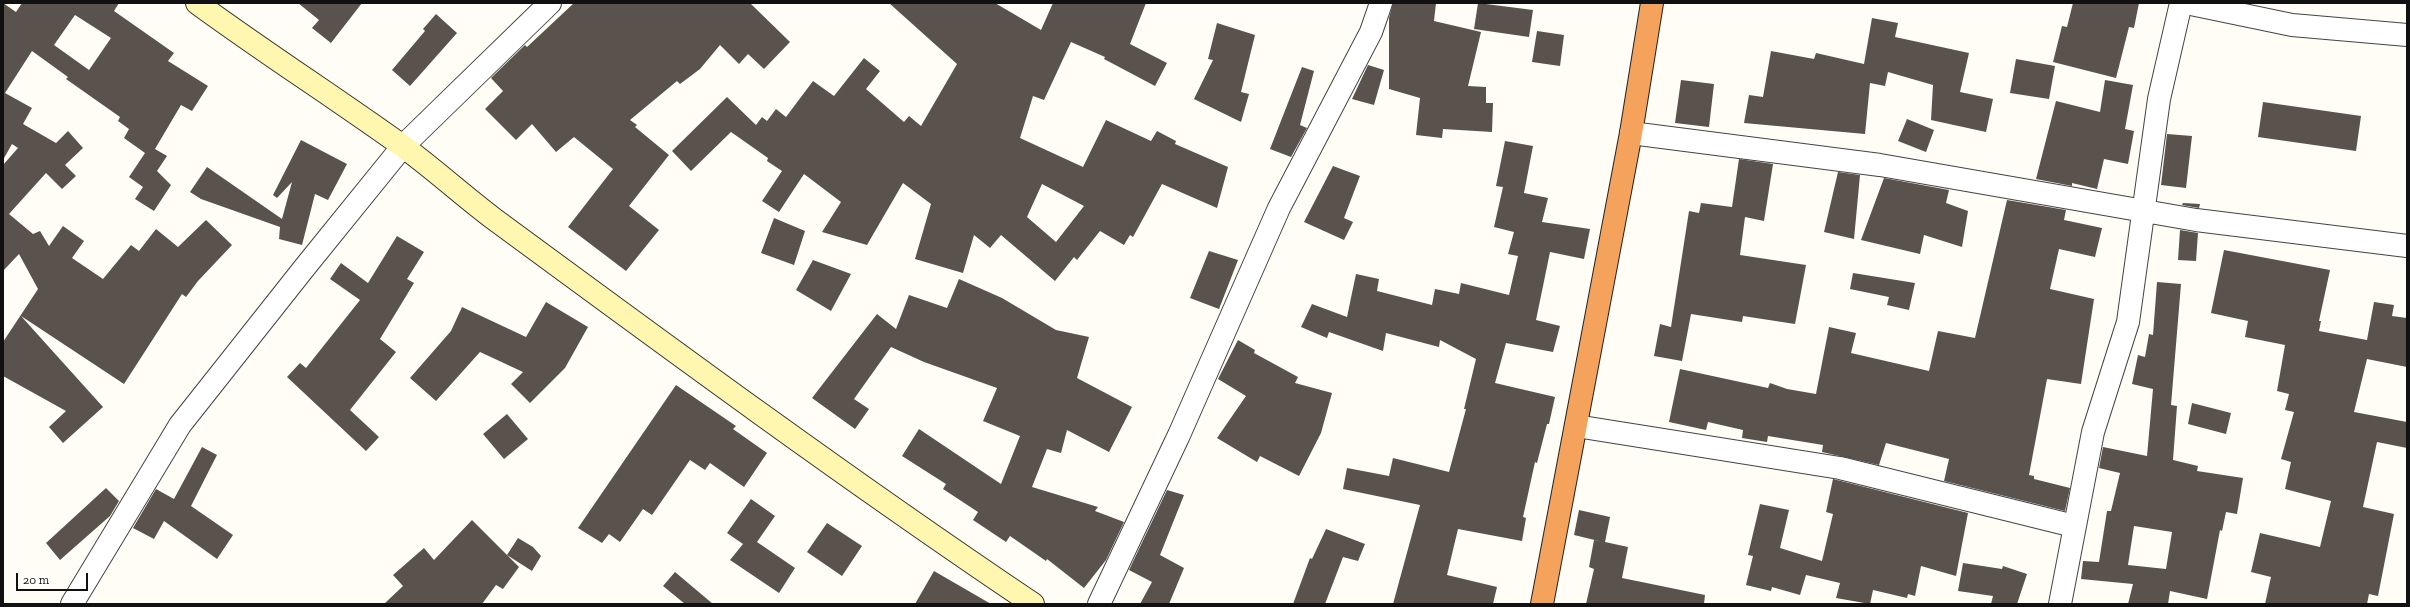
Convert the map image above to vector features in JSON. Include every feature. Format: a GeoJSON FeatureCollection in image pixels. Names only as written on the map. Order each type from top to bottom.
{"type":"FeatureCollection","features":[{"type":"Feature","properties":{"kind":"highway"},"geometry":{"type":"LineString","coordinates":[[1542,604],[1631,133],[1652,3]]}},
{"type":"Feature","properties":{"kind":"main road"},"geometry":{"type":"LineString","coordinates":[[198,3],[261,50],[403,146],[477,206],[681,356],[934,538],[1033,604]]}},
{"type":"Feature","properties":{"kind":"street"},"geometry":{"type":"LineString","coordinates":[[72,604],[180,425],[403,146],[550,3]]}},
{"type":"Feature","properties":{"kind":"street"},"geometry":{"type":"LineString","coordinates":[[1099,604],[1179,435],[1279,208],[1371,32],[1381,3]]}},
{"type":"Feature","properties":{"kind":"street"},"geometry":{"type":"LineString","coordinates":[[2060,604],[2093,432],[2128,322],[2142,210],[2159,99],[2181,3]]}},
{"type":"Feature","properties":{"kind":"street"},"geometry":{"type":"LineString","coordinates":[[2186,3],[2292,25],[2407,35]]}},
{"type":"Feature","properties":{"kind":"street"},"geometry":{"type":"LineString","coordinates":[[1631,133],[1873,164],[2196,220],[2407,246]]}},
{"type":"Feature","properties":{"kind":"street"},"geometry":{"type":"LineString","coordinates":[[1576,426],[1840,468],[2074,526]]}},
{"type":"Feature","properties":{"kind":"building"},"geometry":{"type":"Polygon","coordinates":[[[3,3],[16,12],[22,3],[119,3],[114,11],[174,53],[168,61],[208,86],[192,111],[181,105],[155,149],[167,156],[157,171],[171,185],[154,211],[135,199],[143,187],[129,177],[145,153],[124,138],[129,129],[118,121],[120,117],[66,79],[68,77],[32,51],[5,93],[32,108],[23,124],[56,143],[68,131],[83,148],[65,165],[76,176],[62,189],[46,173],[9,214],[33,234],[40,231],[49,246],[63,226],[84,241],[72,258],[103,279],[131,245],[139,251],[156,229],[178,247],[206,220],[232,245],[198,281],[186,297],[182,294],[124,384],[21,316],[103,407],[63,443],[49,427],[66,411],[3,376],[3,342],[38,289],[19,254],[3,271],[3,165],[18,148],[12,144],[3,160],[3,3]],[[75,15],[54,45],[89,70],[111,38],[75,15]]]}},
{"type":"Feature","properties":{"kind":"building"},"geometry":{"type":"Polygon","coordinates":[[[298,3],[362,3],[331,43],[312,28],[319,20],[298,3]]]}},
{"type":"Feature","properties":{"kind":"building"},"geometry":{"type":"Polygon","coordinates":[[[574,3],[750,3],[790,42],[764,69],[748,54],[739,64],[720,45],[700,69],[680,84],[677,81],[630,120],[637,125],[635,127],[669,155],[629,206],[659,230],[626,271],[568,227],[613,169],[574,137],[556,152],[532,124],[516,140],[485,109],[503,91],[491,78],[525,45],[527,47],[574,3]]]}},
{"type":"Feature","properties":{"kind":"building"},"geometry":{"type":"Polygon","coordinates":[[[889,3],[995,3],[1041,30],[1053,3],[1146,3],[1130,44],[1167,63],[1155,86],[1104,59],[1105,57],[1071,42],[1044,100],[1033,96],[1020,138],[1083,167],[1106,120],[1151,141],[1157,131],[1176,141],[1175,144],[1228,167],[1217,208],[1162,184],[1133,237],[1130,235],[1124,245],[1100,231],[1077,260],[1074,257],[1055,281],[1001,235],[990,248],[974,235],[963,273],[915,259],[931,204],[903,183],[867,245],[822,232],[841,202],[804,174],[779,212],[762,201],[782,171],[767,161],[768,158],[731,132],[691,171],[672,151],[727,97],[756,125],[762,117],[767,121],[776,109],[786,117],[813,81],[834,96],[864,58],[880,71],[866,89],[904,122],[909,116],[921,126],[957,64],[889,3]],[[1042,184],[1027,217],[1056,242],[1084,206],[1042,184]]]}},
{"type":"Feature","properties":{"kind":"building"},"geometry":{"type":"Polygon","coordinates":[[[1393,3],[1436,3],[1434,21],[1481,32],[1468,86],[1486,87],[1486,103],[1493,103],[1492,132],[1443,129],[1442,138],[1416,135],[1420,98],[1389,89],[1389,18],[1393,3]]]}},
{"type":"Feature","properties":{"kind":"building"},"geometry":{"type":"Polygon","coordinates":[[[1478,3],[1533,10],[1529,37],[1474,29],[1478,3]]]}},
{"type":"Feature","properties":{"kind":"building"},"geometry":{"type":"Polygon","coordinates":[[[2073,3],[2139,3],[2134,28],[2129,27],[2116,78],[2053,62],[2062,26],[2067,27],[2073,3]]]}},
{"type":"Feature","properties":{"kind":"building"},"geometry":{"type":"Polygon","coordinates":[[[436,14],[457,33],[410,86],[392,70],[425,31],[423,29],[436,14]]]}},
{"type":"Feature","properties":{"kind":"building"},"geometry":{"type":"Polygon","coordinates":[[[1872,18],[1898,23],[1895,37],[1969,53],[1960,92],[1993,99],[1986,132],[1931,120],[1933,85],[1888,72],[1885,86],[1870,83],[1865,134],[1744,123],[1749,95],[1763,97],[1771,51],[1814,59],[1816,53],[1864,64],[1872,18]]]}},
{"type":"Feature","properties":{"kind":"building"},"geometry":{"type":"Polygon","coordinates":[[[1217,23],[1255,35],[1241,92],[1249,94],[1241,122],[1194,99],[1213,60],[1208,59],[1217,23]]]}},
{"type":"Feature","properties":{"kind":"building"},"geometry":{"type":"Polygon","coordinates":[[[1537,31],[1564,35],[1560,66],[1532,62],[1537,31]]]}},
{"type":"Feature","properties":{"kind":"building"},"geometry":{"type":"Polygon","coordinates":[[[2016,59],[2055,66],[2049,99],[2010,93],[2016,59]]]}},
{"type":"Feature","properties":{"kind":"building"},"geometry":{"type":"Polygon","coordinates":[[[1368,65],[1384,70],[1374,105],[1352,99],[1368,65]]]}},
{"type":"Feature","properties":{"kind":"building"},"geometry":{"type":"Polygon","coordinates":[[[1302,67],[1314,71],[1300,125],[1307,128],[1291,157],[1270,149],[1302,67]]]}},
{"type":"Feature","properties":{"kind":"building"},"geometry":{"type":"Polygon","coordinates":[[[1681,80],[1714,84],[1709,127],[1675,123],[1681,80]]]}},
{"type":"Feature","properties":{"kind":"building"},"geometry":{"type":"Polygon","coordinates":[[[2105,80],[2133,85],[2125,129],[2134,131],[2128,164],[2104,159],[2097,189],[2072,183],[2072,186],[2036,179],[2056,101],[2100,112],[2105,80]]]}},
{"type":"Feature","properties":{"kind":"building"},"geometry":{"type":"Polygon","coordinates":[[[2263,102],[2361,116],[2356,151],[2258,137],[2263,102]]]}},
{"type":"Feature","properties":{"kind":"building"},"geometry":{"type":"Polygon","coordinates":[[[1907,119],[1934,130],[1926,152],[1898,141],[1907,119]]]}},
{"type":"Feature","properties":{"kind":"building"},"geometry":{"type":"Polygon","coordinates":[[[2167,134],[2192,136],[2186,188],[2161,185],[2167,134]]]}},
{"type":"Feature","properties":{"kind":"building"},"geometry":{"type":"Polygon","coordinates":[[[301,140],[347,164],[328,200],[315,194],[302,245],[279,239],[280,227],[201,199],[190,192],[207,167],[282,219],[292,182],[277,198],[273,195],[301,140]]]}},
{"type":"Feature","properties":{"kind":"building"},"geometry":{"type":"Polygon","coordinates":[[[1505,141],[1533,146],[1524,193],[1548,198],[1542,222],[1590,229],[1584,259],[1550,252],[1536,320],[1560,326],[1553,352],[1506,343],[1495,383],[1555,397],[1549,424],[1547,424],[1537,463],[1535,462],[1523,517],[1526,518],[1522,541],[1458,529],[1447,575],[1497,587],[1493,604],[1393,604],[1420,505],[1343,489],[1347,468],[1389,476],[1393,458],[1449,472],[1466,409],[1464,409],[1476,359],[1440,340],[1439,347],[1386,333],[1383,351],[1329,332],[1327,338],[1301,327],[1312,304],[1347,317],[1356,274],[1379,279],[1377,291],[1432,305],[1435,289],[1459,294],[1461,283],[1509,295],[1518,256],[1508,254],[1514,232],[1494,227],[1503,187],[1496,186],[1505,141]]]}},
{"type":"Feature","properties":{"kind":"building"},"geometry":{"type":"Polygon","coordinates":[[[1739,159],[1773,164],[1764,221],[1745,217],[1740,255],[1806,265],[1795,324],[1743,316],[1742,322],[1691,314],[1682,361],[1654,356],[1660,324],[1671,327],[1689,211],[1699,213],[1701,203],[1732,207],[1739,159]]]}},
{"type":"Feature","properties":{"kind":"building"},"geometry":{"type":"Polygon","coordinates":[[[1333,166],[1360,176],[1344,218],[1353,222],[1344,240],[1304,222],[1333,166]]]}},
{"type":"Feature","properties":{"kind":"building"},"geometry":{"type":"Polygon","coordinates":[[[1838,172],[1860,175],[1854,239],[1824,232],[1838,172]]]}},
{"type":"Feature","properties":{"kind":"building"},"geometry":{"type":"Polygon","coordinates":[[[1884,178],[1949,190],[1946,203],[1968,211],[1962,247],[1924,235],[1920,254],[1861,240],[1884,178]]]}},
{"type":"Feature","properties":{"kind":"building"},"geometry":{"type":"Polygon","coordinates":[[[2007,200],[2066,210],[2064,220],[2102,228],[2095,257],[2059,249],[2050,289],[2094,299],[2081,384],[2047,379],[2029,475],[2034,476],[2034,479],[2070,488],[2065,511],[1944,481],[1949,459],[1886,443],[1879,465],[1822,452],[1823,445],[1768,436],[1767,442],[1742,438],[1743,430],[1708,422],[1706,430],[1669,422],[1680,369],[1768,388],[1770,383],[1787,389],[1816,394],[1829,327],[1856,333],[1851,353],[1929,371],[1938,331],[1975,338],[2007,200]]]}},
{"type":"Feature","properties":{"kind":"building"},"geometry":{"type":"Polygon","coordinates":[[[2183,203],[2200,204],[2199,208],[2182,205],[2183,203]]]}},
{"type":"Feature","properties":{"kind":"building"},"geometry":{"type":"Polygon","coordinates":[[[774,218],[805,231],[794,265],[761,253],[774,218]]]}},
{"type":"Feature","properties":{"kind":"building"},"geometry":{"type":"Polygon","coordinates":[[[2180,230],[2198,233],[2196,261],[2178,260],[2180,230]]]}},
{"type":"Feature","properties":{"kind":"building"},"geometry":{"type":"Polygon","coordinates":[[[397,236],[424,252],[407,279],[414,283],[380,339],[396,352],[350,410],[379,437],[366,451],[287,377],[300,363],[306,368],[360,300],[330,279],[341,263],[368,283],[397,236]]]}},
{"type":"Feature","properties":{"kind":"building"},"geometry":{"type":"Polygon","coordinates":[[[2224,250],[2330,270],[2319,321],[2321,321],[2319,331],[2367,340],[2374,302],[2394,305],[2392,316],[2407,318],[2407,367],[2367,359],[2354,412],[2407,422],[2407,448],[2377,442],[2363,507],[2394,514],[2378,596],[2369,594],[2367,604],[2265,604],[2271,577],[2251,572],[2260,533],[2320,547],[2331,501],[2285,489],[2291,462],[2281,459],[2294,412],[2285,410],[2289,394],[2277,391],[2285,345],[2245,337],[2248,321],[2211,313],[2224,250]]]}},
{"type":"Feature","properties":{"kind":"building"},"geometry":{"type":"Polygon","coordinates":[[[1209,251],[1238,260],[1219,309],[1190,298],[1209,251]]]}},
{"type":"Feature","properties":{"kind":"building"},"geometry":{"type":"Polygon","coordinates":[[[813,260],[851,274],[831,311],[796,290],[813,260]]]}},
{"type":"Feature","properties":{"kind":"building"},"geometry":{"type":"Polygon","coordinates":[[[1853,273],[1915,283],[1909,310],[1887,305],[1889,297],[1850,289],[1853,273]]]}},
{"type":"Feature","properties":{"kind":"building"},"geometry":{"type":"Polygon","coordinates":[[[959,279],[1002,298],[1056,330],[1089,337],[1077,378],[1132,407],[1109,452],[1067,430],[1061,453],[1047,449],[1032,487],[1098,507],[1095,511],[1124,522],[1106,560],[1084,588],[1047,559],[1046,561],[1010,536],[1006,542],[973,520],[978,512],[943,489],[946,484],[902,456],[919,429],[1001,484],[1020,436],[983,421],[997,388],[924,362],[891,347],[854,399],[869,409],[855,429],[812,398],[877,314],[896,329],[909,295],[947,308],[959,279]]]}},
{"type":"Feature","properties":{"kind":"building"},"geometry":{"type":"Polygon","coordinates":[[[2157,282],[2181,284],[2171,405],[2177,406],[2173,460],[2198,466],[2197,471],[2243,478],[2237,514],[2226,512],[2222,531],[2220,530],[2207,599],[2170,591],[2168,604],[2128,604],[2133,584],[2081,579],[2083,561],[2099,562],[2107,511],[2111,511],[2120,473],[2099,468],[2103,447],[2147,456],[2153,389],[2132,384],[2138,355],[2145,357],[2149,334],[2153,335],[2157,282]],[[2134,526],[2128,565],[2166,569],[2172,532],[2134,526]]]}},
{"type":"Feature","properties":{"kind":"building"},"geometry":{"type":"Polygon","coordinates":[[[546,302],[588,327],[565,368],[530,403],[511,384],[523,372],[480,352],[436,401],[410,378],[451,331],[462,307],[526,337],[546,302]]]}},
{"type":"Feature","properties":{"kind":"building"},"geometry":{"type":"Polygon","coordinates":[[[1238,340],[1255,350],[1254,353],[1298,377],[1295,383],[1332,393],[1321,433],[1299,476],[1260,456],[1257,462],[1217,438],[1246,396],[1218,379],[1238,340]]]}},
{"type":"Feature","properties":{"kind":"building"},"geometry":{"type":"Polygon","coordinates":[[[676,385],[736,426],[733,429],[767,453],[744,487],[710,463],[705,470],[690,460],[652,515],[643,509],[620,542],[609,534],[602,543],[578,528],[676,385]]]}},
{"type":"Feature","properties":{"kind":"building"},"geometry":{"type":"Polygon","coordinates":[[[2192,403],[2231,413],[2226,434],[2188,424],[2192,403]]]}},
{"type":"Feature","properties":{"kind":"building"},"geometry":{"type":"Polygon","coordinates":[[[507,414],[528,439],[504,459],[483,434],[507,414]]]}},
{"type":"Feature","properties":{"kind":"building"},"geometry":{"type":"Polygon","coordinates":[[[202,447],[217,455],[191,506],[233,535],[217,559],[164,521],[154,539],[133,528],[156,489],[174,499],[202,447]]]}},
{"type":"Feature","properties":{"kind":"building"},"geometry":{"type":"Polygon","coordinates":[[[1833,479],[1968,513],[1956,576],[1921,566],[1915,596],[1908,594],[1907,598],[1873,590],[1870,604],[1836,598],[1840,583],[1806,575],[1800,595],[1772,587],[1771,591],[1746,585],[1753,556],[1748,555],[1760,504],[1789,510],[1780,548],[1822,561],[1833,514],[1826,512],[1833,479]]]}},
{"type":"Feature","properties":{"kind":"building"},"geometry":{"type":"Polygon","coordinates":[[[106,488],[119,501],[110,516],[60,560],[46,543],[106,488]]]}},
{"type":"Feature","properties":{"kind":"building"},"geometry":{"type":"Polygon","coordinates":[[[1167,490],[1184,495],[1160,555],[1184,568],[1169,604],[1140,604],[1152,582],[1129,570],[1167,490]]]}},
{"type":"Feature","properties":{"kind":"building"},"geometry":{"type":"Polygon","coordinates":[[[751,499],[775,516],[757,542],[795,568],[779,593],[730,560],[743,544],[727,533],[751,499]]]}},
{"type":"Feature","properties":{"kind":"building"},"geometry":{"type":"Polygon","coordinates":[[[1579,510],[1610,517],[1605,542],[1628,547],[1622,578],[1705,595],[1704,604],[1586,604],[1594,569],[1589,567],[1594,540],[1603,542],[1574,535],[1579,510]]]}},
{"type":"Feature","properties":{"kind":"building"},"geometry":{"type":"Polygon","coordinates":[[[472,520],[519,567],[503,589],[496,585],[482,604],[384,604],[403,586],[393,575],[424,548],[434,560],[472,520]]]}},
{"type":"Feature","properties":{"kind":"building"},"geometry":{"type":"Polygon","coordinates":[[[827,523],[862,546],[842,576],[807,552],[827,523]]]}},
{"type":"Feature","properties":{"kind":"building"},"geometry":{"type":"Polygon","coordinates":[[[1326,529],[1365,544],[1358,561],[1343,557],[1325,604],[1293,604],[1310,558],[1312,559],[1326,529]]]}},
{"type":"Feature","properties":{"kind":"building"},"geometry":{"type":"Polygon","coordinates":[[[518,538],[533,547],[541,556],[532,571],[507,555],[518,538]]]}},
{"type":"Feature","properties":{"kind":"building"},"geometry":{"type":"Polygon","coordinates":[[[1963,563],[2002,569],[2003,566],[2027,574],[2017,604],[1991,604],[1993,596],[1958,591],[1963,563]]]}},
{"type":"Feature","properties":{"kind":"building"},"geometry":{"type":"Polygon","coordinates":[[[934,571],[991,604],[915,604],[934,571]]]}},
{"type":"Feature","properties":{"kind":"building"},"geometry":{"type":"Polygon","coordinates":[[[675,572],[713,604],[685,604],[663,586],[675,572]]]}}]}
